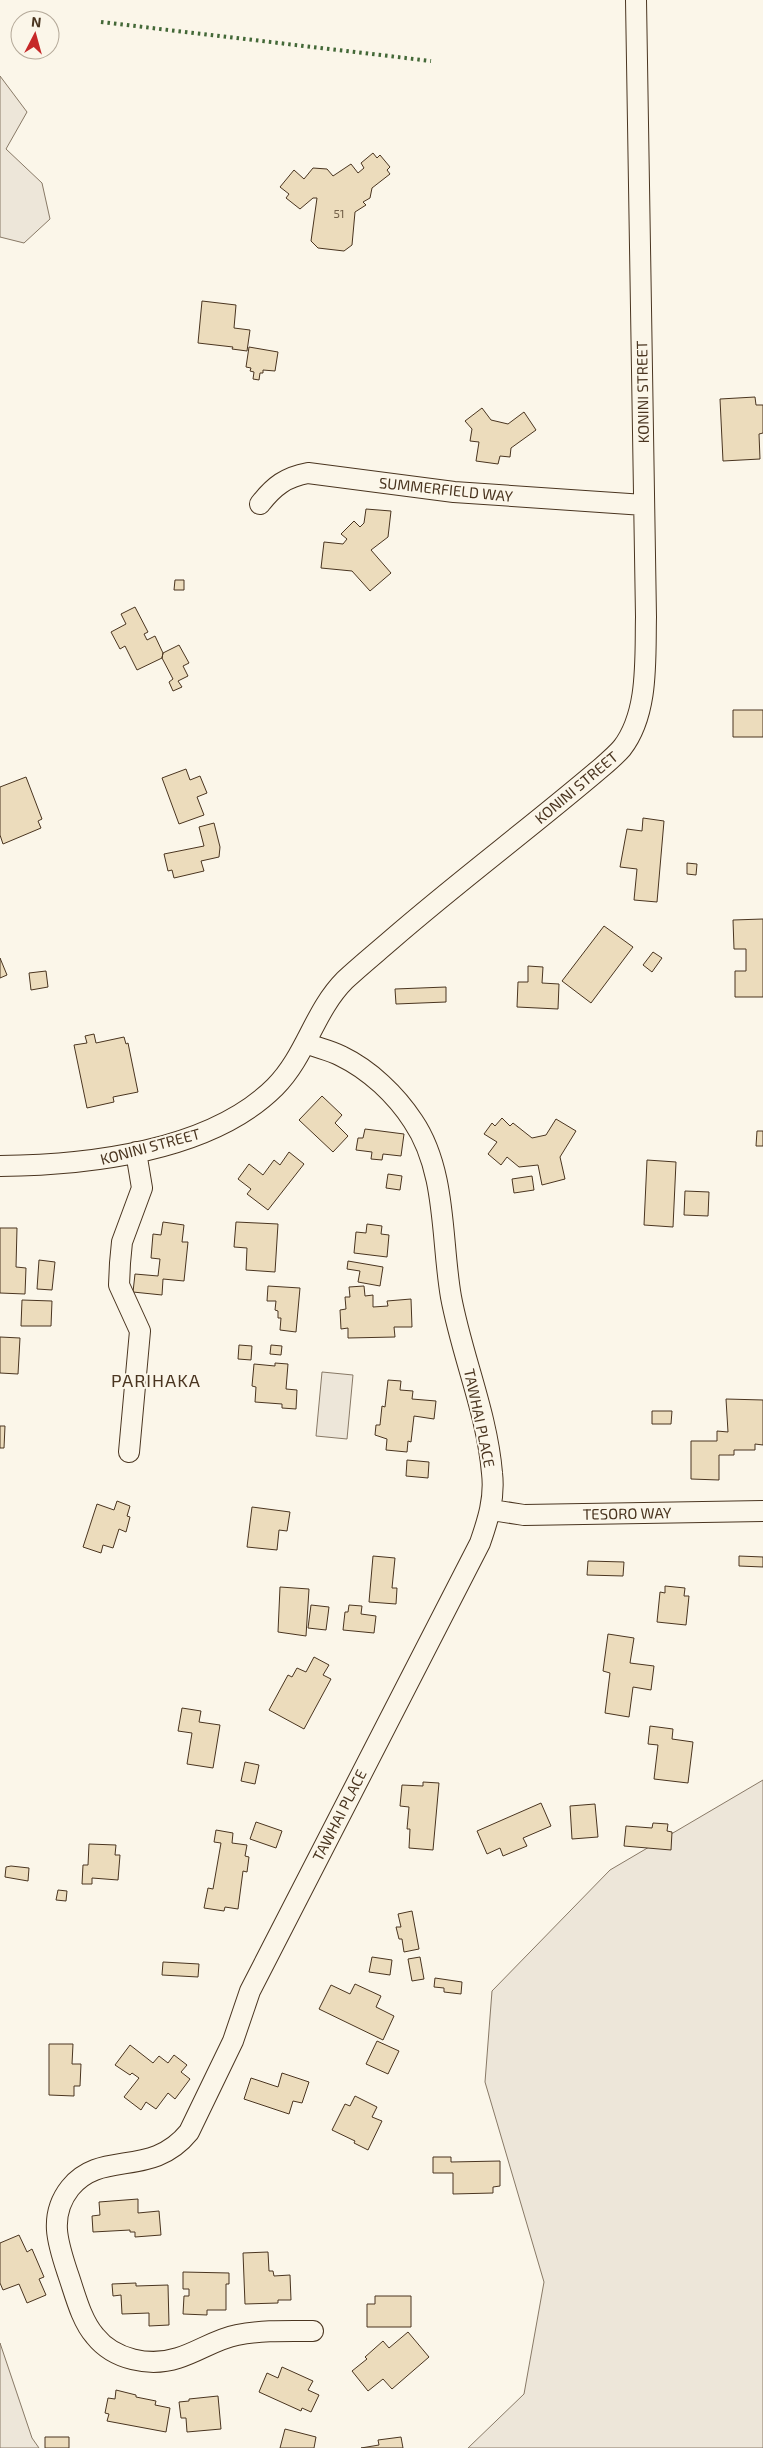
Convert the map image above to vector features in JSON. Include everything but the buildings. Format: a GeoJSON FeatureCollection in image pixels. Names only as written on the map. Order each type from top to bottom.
{"type":"FeatureCollection","features":[{"type":"Feature","properties":{"kind":"street","name":"KONINI STREET"},"geometry":{"type":"LineString","coordinates":[[0,1166],[58,1165],[136,1152],[210,1130],[232,1118],[274,1088],[291,1068],[329,999],[345,980],[434,903],[580,786],[621,748],[630,734],[641,697],[645,671],[636,0]]}},
{"type":"Feature","properties":{"kind":"street","name":"SUMMERFIELD WAY"},"geometry":{"type":"LineString","coordinates":[[260,504],[269,493],[290,476],[308,473],[454,492],[644,505]]}},
{"type":"Feature","properties":{"kind":"street","name":"TAWHAI PLACE"},"geometry":{"type":"LineString","coordinates":[[306,1043],[340,1055],[361,1067],[392,1095],[414,1122],[425,1144],[435,1174],[451,1297],[488,1442],[493,1475],[492,1510],[480,1543],[250,1991],[233,2041],[188,2132],[179,2144],[153,2159],[110,2165],[92,2171],[82,2177],[70,2188],[58,2215],[55,2227],[58,2243],[87,2323],[94,2336],[118,2354],[150,2363],[164,2362],[236,2335],[273,2331],[313,2331]]}},
{"type":"Feature","properties":{"kind":"street"},"geometry":{"type":"LineString","coordinates":[[129,1452],[140,1331],[119,1285],[119,1278],[122,1242],[142,1188],[136,1152]]}},
{"type":"Feature","properties":{"kind":"street","name":"TESORO WAY"},"geometry":{"type":"LineString","coordinates":[[492,1510],[524,1515],[763,1511]]}},
{"type":"Feature","properties":{"kind":"shaded area"},"geometry":{"type":"Polygon","coordinates":[[[0,76],[27,112],[6,149],[42,183],[50,219],[24,243],[0,237],[0,76]]]}},
{"type":"Feature","properties":{"kind":"shaded area"},"geometry":{"type":"Polygon","coordinates":[[[322,1372],[353,1375],[347,1439],[316,1436],[322,1372]]]}},
{"type":"Feature","properties":{"kind":"shaded area"},"geometry":{"type":"Polygon","coordinates":[[[763,1780],[763,2448],[468,2448],[524,2394],[544,2282],[485,2082],[492,1991],[610,1870],[763,1780]]]}},
{"type":"Feature","properties":{"kind":"shaded area"},"geometry":{"type":"Polygon","coordinates":[[[0,2343],[32,2438],[39,2448],[0,2448],[0,2343]]]}},
{"type":"Feature","properties":{"kind":"hedge"},"geometry":{"type":"LineString","coordinates":[[101,22],[431,61]]}},
{"type":"Feature","properties":{"kind":"district","name":"PARIHAKA"},"geometry":{"type":"Point","coordinates":[156,1380]}}]}
